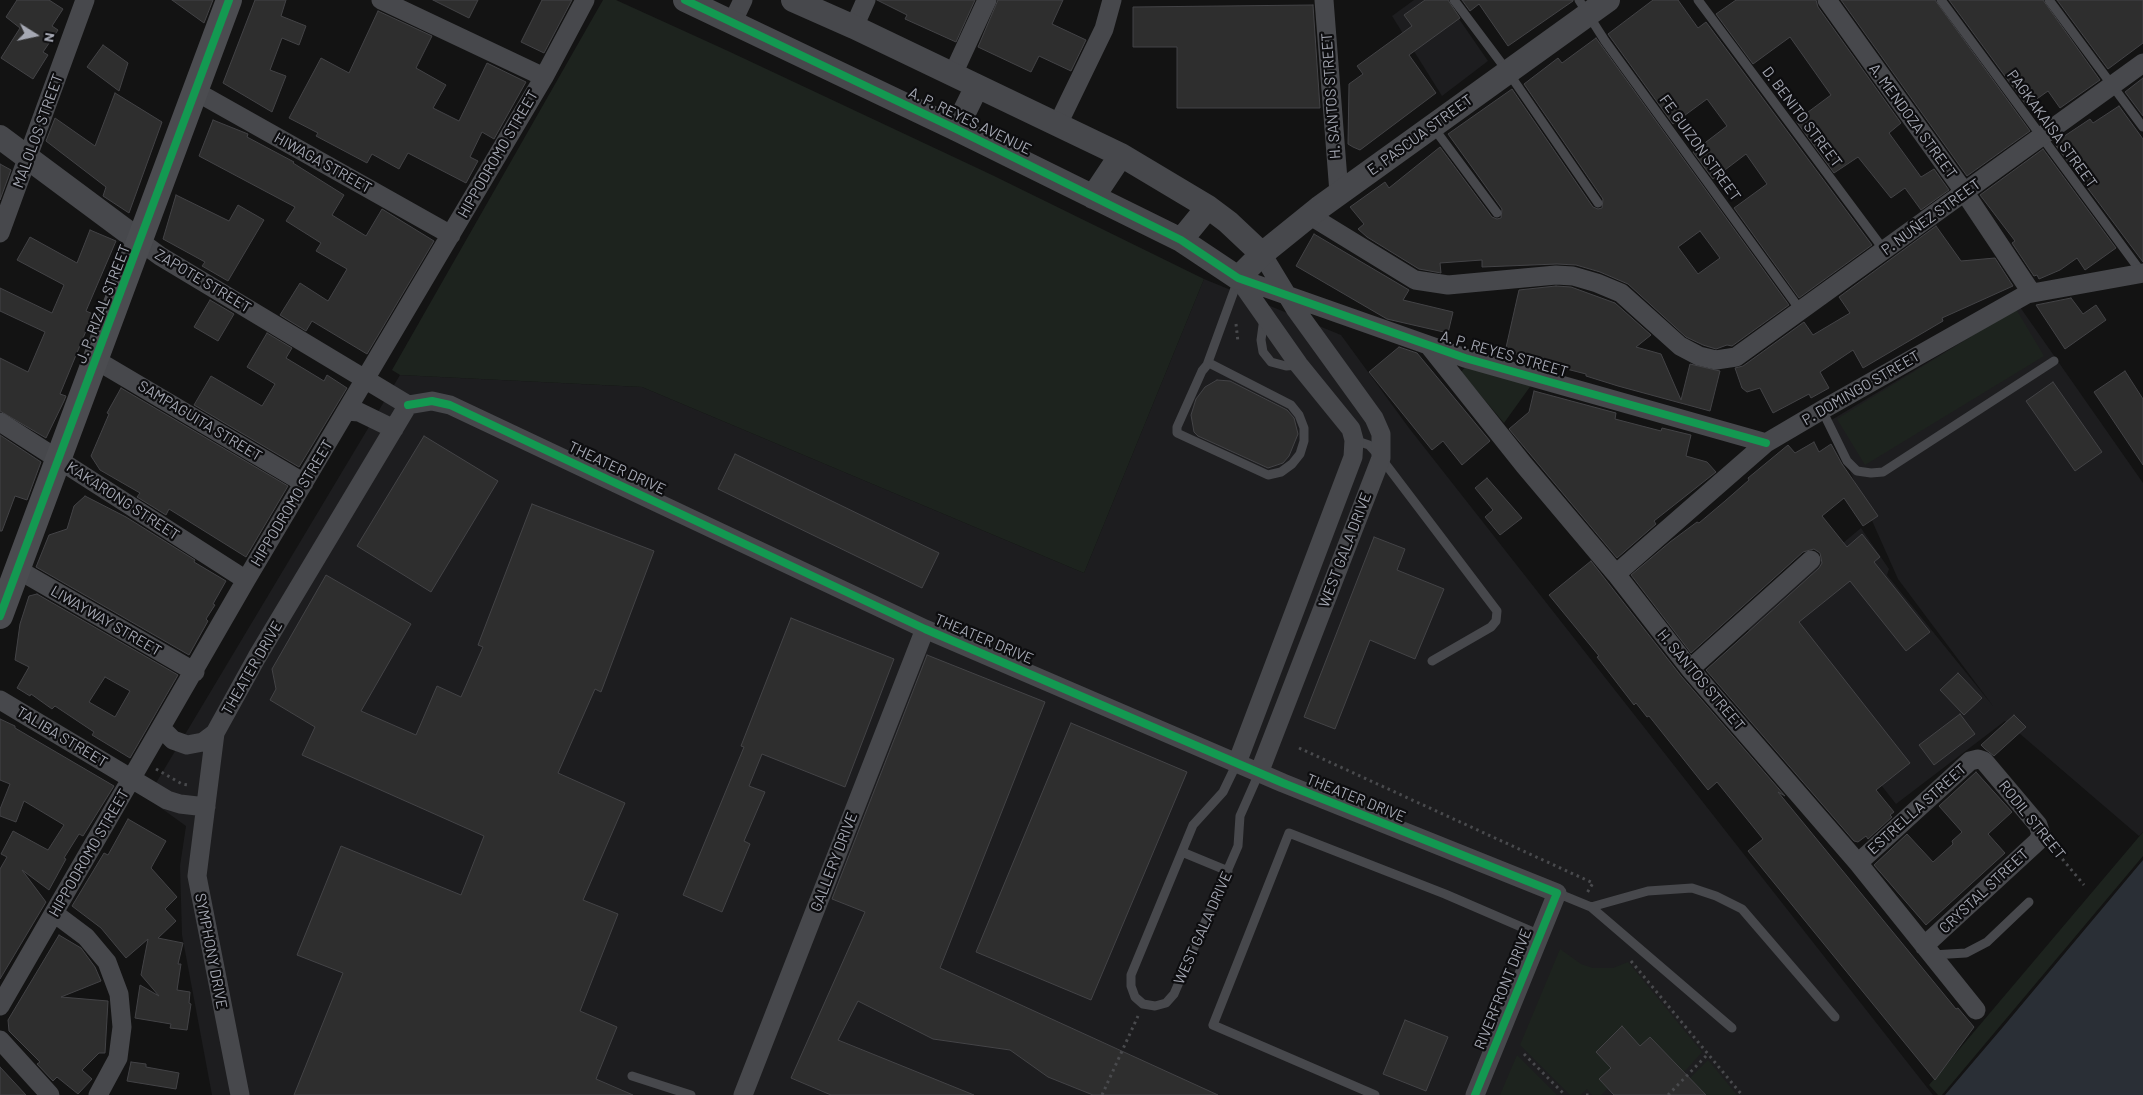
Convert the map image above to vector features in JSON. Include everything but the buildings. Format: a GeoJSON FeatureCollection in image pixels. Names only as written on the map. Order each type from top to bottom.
{"type":"FeatureCollection","features":[{"type":"Feature","properties":{"kind":"main road","name":"J. P. RIZAL STREET"},"geometry":{"type":"LineString","coordinates":[[0,616],[141,242],[229,0]]}},
{"type":"Feature","properties":{"kind":"street","name":"MALOLOS STREET"},"geometry":{"type":"LineString","coordinates":[[0,233],[85,0]]}},
{"type":"Feature","properties":{"kind":"street"},"geometry":{"type":"LineString","coordinates":[[382,0],[544,77]]}},
{"type":"Feature","properties":{"kind":"street","name":"HIPPODROMO STREET"},"geometry":{"type":"LineString","coordinates":[[0,1006],[195,672],[246,580],[544,77],[585,0]]}},
{"type":"Feature","properties":{"kind":"street"},"geometry":{"type":"LineString","coordinates":[[733,22],[743,0]]}},
{"type":"Feature","properties":{"kind":"street"},"geometry":{"type":"LineString","coordinates":[[793,0],[854,26],[1121,155],[1228,222],[1262,254]]}},
{"type":"Feature","properties":{"kind":"street"},"geometry":{"type":"LineString","coordinates":[[854,26],[866,0]]}},
{"type":"Feature","properties":{"kind":"street"},"geometry":{"type":"LineString","coordinates":[[953,74],[987,0]]}},
{"type":"Feature","properties":{"kind":"street"},"geometry":{"type":"LineString","coordinates":[[1058,124],[1104,29],[1112,0]]}},
{"type":"Feature","properties":{"kind":"street","name":"H. SANTOS STREET"},"geometry":{"type":"LineString","coordinates":[[1324,0],[1339,193]]}},
{"type":"Feature","properties":{"kind":"street","name":"A. MENDOZA STREET"},"geometry":{"type":"LineString","coordinates":[[1827,0],[1965,193],[2031,292]]}},
{"type":"Feature","properties":{"kind":"street","name":"A. P. REYES AVENUE"},"geometry":{"type":"LineString","coordinates":[[694,2],[1180,240],[1238,278]]}},
{"type":"Feature","properties":{"kind":"street","name":"E. PASCUA STREET"},"geometry":{"type":"LineString","coordinates":[[1238,278],[1262,254],[1314,211],[1508,72],[1592,5]]}},
{"type":"Feature","properties":{"kind":"street","name":"P. NUÑEZ STREET"},"geometry":{"type":"LineString","coordinates":[[1314,211],[1356,244],[1415,280],[1448,285],[1556,275],[1574,276],[1621,293],[1680,346],[1699,356],[1716,360],[1736,357],[1801,312],[2143,63]]}},
{"type":"Feature","properties":{"kind":"street"},"geometry":{"type":"LineString","coordinates":[[956,129],[977,86]]}},
{"type":"Feature","properties":{"kind":"street","name":"HIWAGA STREET"},"geometry":{"type":"LineString","coordinates":[[195,91],[451,235]]}},
{"type":"Feature","properties":{"kind":"street","name":"ZAPOTE STREET"},"geometry":{"type":"LineString","coordinates":[[0,137],[160,256],[408,405]]}},
{"type":"Feature","properties":{"kind":"street"},"geometry":{"type":"LineString","coordinates":[[1093,197],[1121,155]]}},
{"type":"Feature","properties":{"kind":"street"},"geometry":{"type":"LineString","coordinates":[[1180,240],[1208,208]]}},
{"type":"Feature","properties":{"kind":"street","name":"WEST GALA DRIVE"},"geometry":{"type":"LineString","coordinates":[[1259,773],[1381,458],[1381,434],[1374,418],[1286,294],[1262,254]]}},
{"type":"Feature","properties":{"kind":"street","name":"P. DOMINGO STREET"},"geometry":{"type":"LineString","coordinates":[[1616,574],[1766,443],[1822,410],[2031,292],[2142,273]]}},
{"type":"Feature","properties":{"kind":"street"},"geometry":{"type":"LineString","coordinates":[[1238,278],[1299,365],[1351,429],[1354,440]]}},
{"type":"Feature","properties":{"kind":"street","name":"A. P. REYES STREET"},"geometry":{"type":"LineString","coordinates":[[1238,278],[1430,346],[1766,443]]}},
{"type":"Feature","properties":{"kind":"street","name":"H. SANTOS STREET"},"geometry":{"type":"LineString","coordinates":[[1430,346],[1524,465],[1616,574],[1690,670],[1858,863],[1976,1010]]}},
{"type":"Feature","properties":{"kind":"street","name":"SAMPAGUITA STREET"},"geometry":{"type":"LineString","coordinates":[[96,360],[304,483]]}},
{"type":"Feature","properties":{"kind":"street","name":"THEATER DRIVE"},"geometry":{"type":"LineString","coordinates":[[208,798],[215,733],[257,657],[408,405],[432,401],[450,405],[925,629],[1259,773],[1557,893]]}},
{"type":"Feature","properties":{"kind":"street"},"geometry":{"type":"LineString","coordinates":[[347,411],[359,412],[394,429]]}},
{"type":"Feature","properties":{"kind":"street","name":"KAKARONG STREET"},"geometry":{"type":"LineString","coordinates":[[0,422],[246,580]]}},
{"type":"Feature","properties":{"kind":"street","name":"WEST GALA DRIVE"},"geometry":{"type":"LineString","coordinates":[[1237,763],[1353,457],[1354,440]]}},
{"type":"Feature","properties":{"kind":"street"},"geometry":{"type":"LineString","coordinates":[[1316,551],[1340,560]]}},
{"type":"Feature","properties":{"kind":"street"},"geometry":{"type":"LineString","coordinates":[[1690,670],[1811,560]]}},
{"type":"Feature","properties":{"kind":"street","name":"LIWAYWAY STREET"},"geometry":{"type":"LineString","coordinates":[[17,569],[195,672]]}},
{"type":"Feature","properties":{"kind":"street"},"geometry":{"type":"LineString","coordinates":[[1295,609],[1318,619]]}},
{"type":"Feature","properties":{"kind":"street","name":"GALLERY DRIVE"},"geometry":{"type":"LineString","coordinates":[[743,1095],[925,629]]}},
{"type":"Feature","properties":{"kind":"street","name":"TALIBA STREET"},"geometry":{"type":"LineString","coordinates":[[0,700],[167,800],[180,804],[208,798]]}},
{"type":"Feature","properties":{"kind":"street"},"geometry":{"type":"LineString","coordinates":[[162,729],[172,740],[187,745],[202,742],[215,733]]}},
{"type":"Feature","properties":{"kind":"street","name":"ESTRELLA STREET"},"geometry":{"type":"LineString","coordinates":[[1858,863],[1970,761],[1978,759]]}},
{"type":"Feature","properties":{"kind":"street","name":"RODIL STREET"},"geometry":{"type":"LineString","coordinates":[[1978,759],[1984,762],[2038,825],[2040,834]]}},
{"type":"Feature","properties":{"kind":"street","name":"SYMPHONY DRIVE"},"geometry":{"type":"LineString","coordinates":[[208,798],[197,876],[240,1095]]}},
{"type":"Feature","properties":{"kind":"street","name":"CRYSTAL STREET"},"geometry":{"type":"LineString","coordinates":[[1928,951],[2038,841],[2040,834]]}},
{"type":"Feature","properties":{"kind":"street","name":"RIVERFRONT DRIVE"},"geometry":{"type":"LineString","coordinates":[[1475,1095],[1557,893]]}},
{"type":"Feature","properties":{"kind":"street"},"geometry":{"type":"LineString","coordinates":[[54,914],[86,938],[107,962],[118,994],[122,1028],[118,1058],[98,1095]]}},
{"type":"Feature","properties":{"kind":"street"},"geometry":{"type":"LineString","coordinates":[[0,1040],[50,1095]]}},
{"type":"Feature","properties":{"kind":"lane"},"geometry":{"type":"LineString","coordinates":[[1454,0],[1508,72],[1598,202]]}},
{"type":"Feature","properties":{"kind":"lane","name":"D. BENITO STREET"},"geometry":{"type":"LineString","coordinates":[[1698,0],[1884,250]]}},
{"type":"Feature","properties":{"kind":"lane","name":"PAGKAKAISA STREET"},"geometry":{"type":"LineString","coordinates":[[1941,0],[2142,273]]}},
{"type":"Feature","properties":{"kind":"lane"},"geometry":{"type":"LineString","coordinates":[[2050,0],[2111,86],[2143,127]]}},
{"type":"Feature","properties":{"kind":"lane","name":"FE GUIZON STREET"},"geometry":{"type":"LineString","coordinates":[[1592,5],[1605,41],[1801,312]]}},
{"type":"Feature","properties":{"kind":"lane"},"geometry":{"type":"LineString","coordinates":[[1432,125],[1497,213]]}},
{"type":"Feature","properties":{"kind":"lane"},"geometry":{"type":"LineString","coordinates":[[1207,364],[1211,364],[1291,405],[1299,415],[1304,434],[1300,454],[1292,464],[1281,472],[1268,475],[1177,433],[1177,427],[1207,364],[1238,278]]}},
{"type":"Feature","properties":{"kind":"lane"},"geometry":{"type":"LineString","coordinates":[[1822,410],[1848,461],[1857,471],[1871,474],[1883,472],[2054,361]]}},
{"type":"Feature","properties":{"kind":"lane"},"geometry":{"type":"LineString","coordinates":[[1354,440],[1369,445],[1381,458],[1497,611],[1496,621],[1491,627],[1432,661]]}},
{"type":"Feature","properties":{"kind":"lane","name":"WEST GALA DRIVE"},"geometry":{"type":"LineString","coordinates":[[1237,763],[1223,792],[1193,825],[1131,975],[1131,986],[1135,997],[1143,1004],[1155,1006],[1166,1003],[1174,994],[1238,846],[1240,816],[1259,773]]}},
{"type":"Feature","properties":{"kind":"lane"},"geometry":{"type":"LineString","coordinates":[[1375,1095],[1213,1025],[1289,833],[1486,911],[1540,935]]}},
{"type":"Feature","properties":{"kind":"lane"},"geometry":{"type":"LineString","coordinates":[[1182,852],[1228,871]]}},
{"type":"Feature","properties":{"kind":"lane"},"geometry":{"type":"LineString","coordinates":[[1591,907],[1648,891],[1692,888],[1716,896],[1742,909],[1835,1017]]}},
{"type":"Feature","properties":{"kind":"lane"},"geometry":{"type":"LineString","coordinates":[[1557,893],[1591,907],[1732,1028]]}},
{"type":"Feature","properties":{"kind":"lane"},"geometry":{"type":"LineString","coordinates":[[1928,951],[1966,953],[1986,942],[2029,902]]}},
{"type":"Feature","properties":{"kind":"lane"},"geometry":{"type":"LineString","coordinates":[[632,1076],[691,1095]]}},
{"type":"Feature","properties":{"kind":"path"},"geometry":{"type":"LineString","coordinates":[[1236,325],[1238,342]]}},
{"type":"Feature","properties":{"kind":"path"},"geometry":{"type":"LineString","coordinates":[[1299,748],[1592,883],[1579,902]]}},
{"type":"Feature","properties":{"kind":"path"},"geometry":{"type":"LineString","coordinates":[[143,761],[208,798]]}},
{"type":"Feature","properties":{"kind":"path"},"geometry":{"type":"LineString","coordinates":[[1628,956],[1742,1095]]}},
{"type":"Feature","properties":{"kind":"path"},"geometry":{"type":"LineString","coordinates":[[1102,1095],[1143,1004]]}},
{"type":"Feature","properties":{"kind":"path"},"geometry":{"type":"LineString","coordinates":[[1524,1054],[1565,1095]]}},
{"type":"Feature","properties":{"kind":"path"},"geometry":{"type":"LineString","coordinates":[[1668,1095],[1708,1054]]}},
{"type":"Feature","properties":{"kind":"shaded area"},"geometry":{"type":"Polygon","coordinates":[[[603,0],[616,0],[728,51],[992,175],[1204,279],[1084,573],[642,387],[400,375],[392,370],[603,0]]]}},
{"type":"Feature","properties":{"kind":"shaded area"},"geometry":{"type":"Polygon","coordinates":[[[1414,0],[1446,0],[1488,61],[1442,96],[1392,16],[1414,0]]]}},
{"type":"Feature","properties":{"kind":"shaded area"},"geometry":{"type":"Polygon","coordinates":[[[1204,279],[1341,335],[1409,428],[1933,1095],[212,1095],[182,935],[180,866],[186,826],[147,798],[400,375],[642,387],[1084,573],[1204,279]]]}},
{"type":"Feature","properties":{"kind":"shaded area"},"geometry":{"type":"Polygon","coordinates":[[[2020,307],[2143,483],[2143,832],[2139,836],[2005,721],[1896,804],[1789,668],[1774,661],[1744,625],[1861,528],[1889,569],[1887,575],[1993,706],[1898,579],[1828,422],[2020,307]]]}},
{"type":"Feature","properties":{"kind":"shaded area"},"geometry":{"type":"Polygon","coordinates":[[[2016,309],[2044,356],[1865,465],[1837,419],[2016,309]]]}},
{"type":"Feature","properties":{"kind":"shaded area"},"geometry":{"type":"Polygon","coordinates":[[[1468,364],[1532,384],[1504,423],[1461,372],[1468,364]]]}},
{"type":"Feature","properties":{"kind":"shaded area"},"geometry":{"type":"Polygon","coordinates":[[[2143,832],[2143,856],[1942,1095],[1938,1095],[1929,1085],[2143,832]]]}},
{"type":"Feature","properties":{"kind":"shaded area"},"geometry":{"type":"Polygon","coordinates":[[[2143,860],[2143,1095],[1945,1095],[2003,1027],[2143,860]]]}},
{"type":"Feature","properties":{"kind":"shaded area"},"geometry":{"type":"Polygon","coordinates":[[[1560,949],[1581,964],[1593,968],[1613,968],[1628,962],[1702,1052],[1684,1072],[1650,1037],[1640,1046],[1621,1027],[1596,1052],[1611,1068],[1599,1079],[1608,1088],[1601,1095],[1592,1095],[1587,1089],[1580,1095],[1570,1095],[1520,1045],[1560,949]]]}},
{"type":"Feature","properties":{"kind":"shaded area"},"geometry":{"type":"Polygon","coordinates":[[[1517,1055],[1557,1095],[1500,1095],[1517,1055]]]}},
{"type":"Feature","properties":{"kind":"shaded area"},"geometry":{"type":"Polygon","coordinates":[[[1708,1060],[1737,1095],[1706,1095],[1690,1078],[1708,1060]]]}},
{"type":"Feature","properties":{"kind":"cycle path"},"geometry":{"type":"LineString","coordinates":[[0,616],[229,0]]}},
{"type":"Feature","properties":{"kind":"cycle path"},"geometry":{"type":"LineString","coordinates":[[685,0],[956,129],[1181,240],[1238,278],[1465,358],[1766,443]]}},
{"type":"Feature","properties":{"kind":"cycle path"},"geometry":{"type":"LineString","coordinates":[[408,405],[432,401],[450,405],[925,629],[1283,783],[1557,893],[1475,1095]]}}]}
